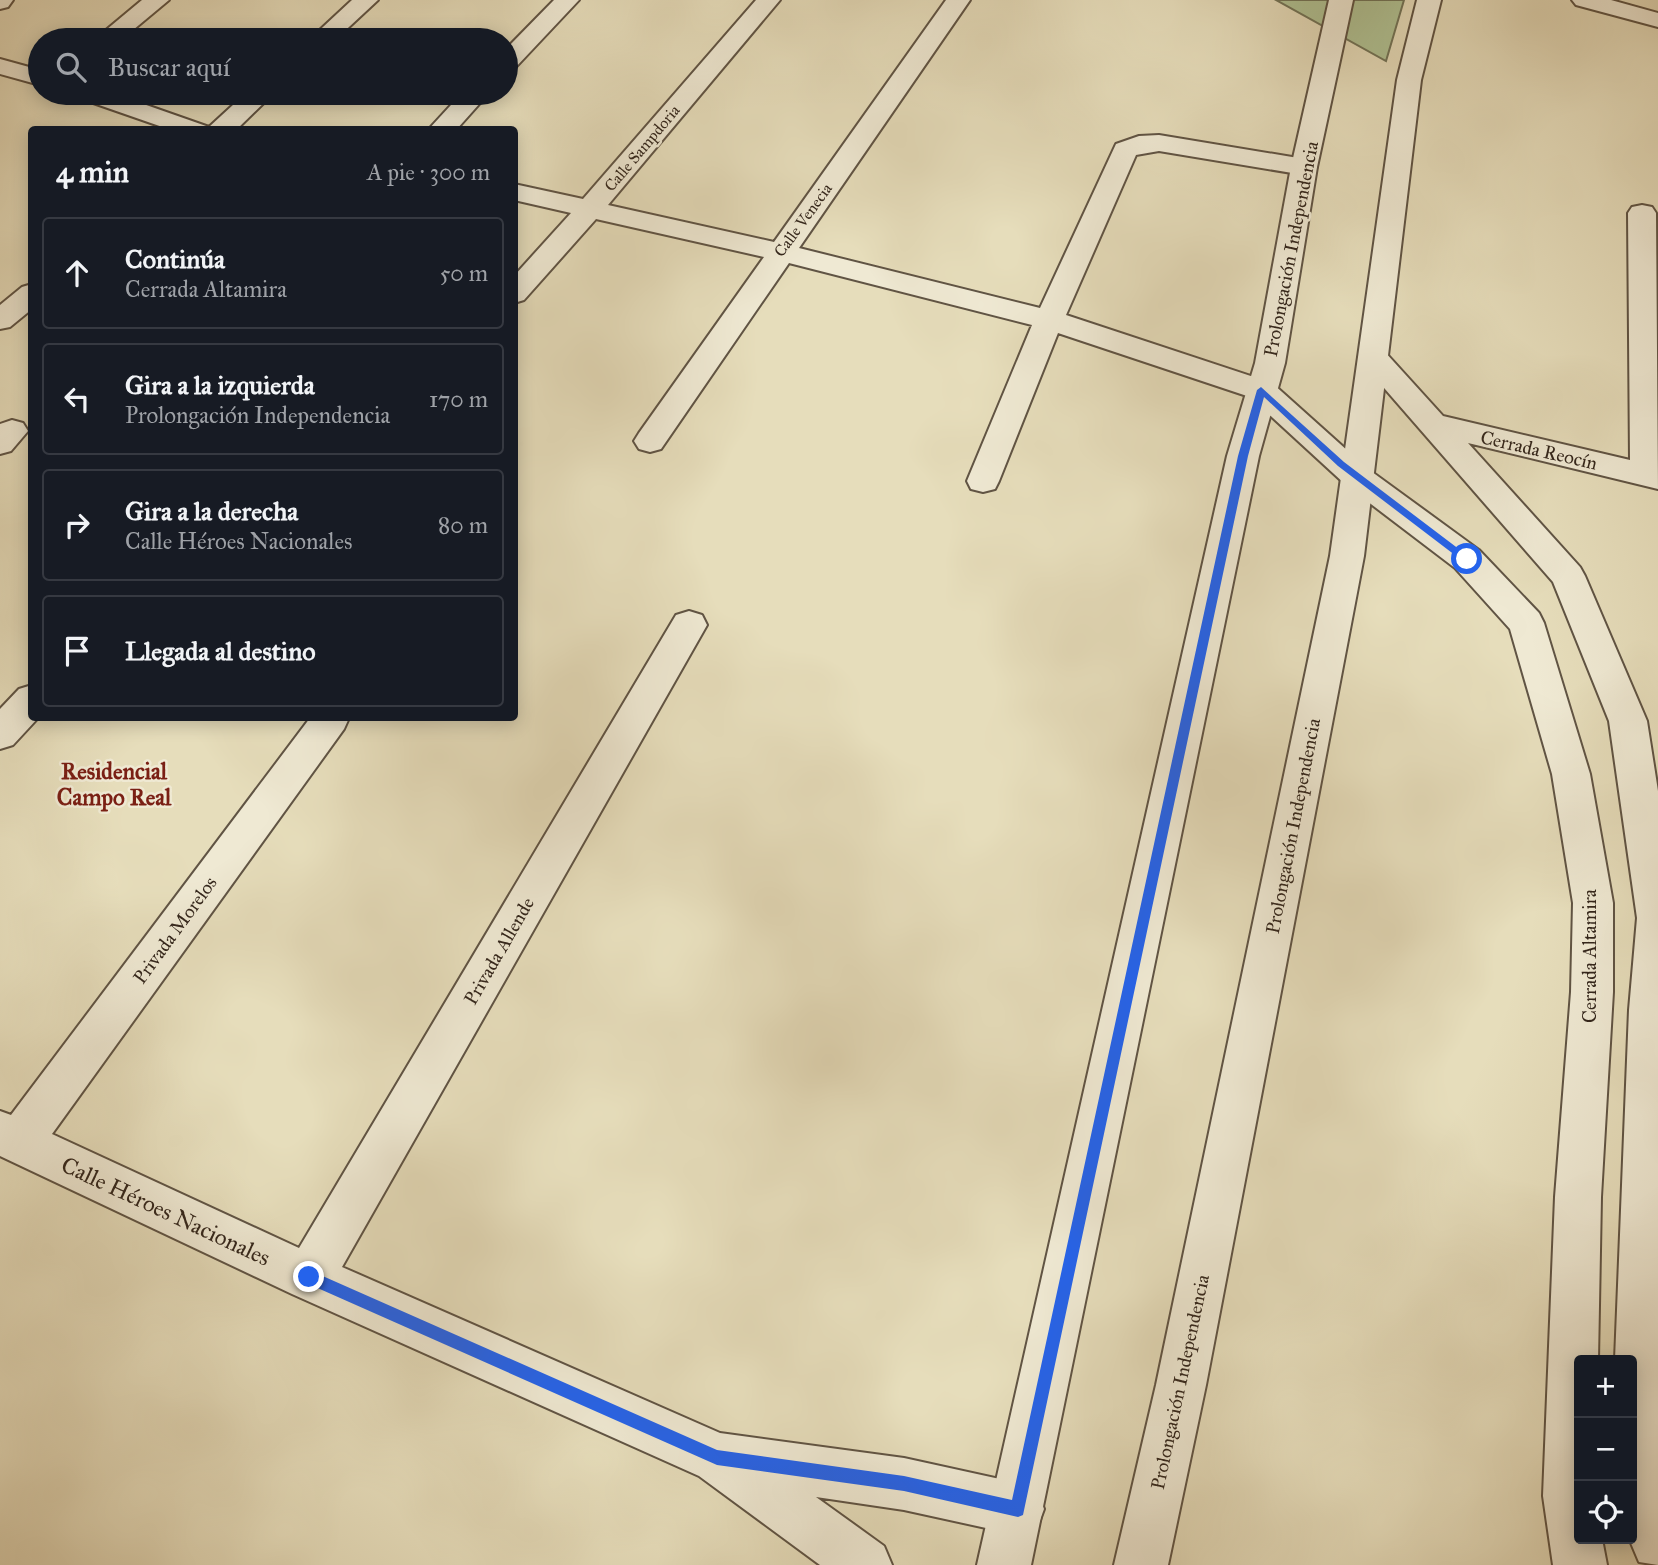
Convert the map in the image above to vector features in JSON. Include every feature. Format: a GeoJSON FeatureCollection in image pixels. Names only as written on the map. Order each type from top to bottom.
{"type":"FeatureCollection","features":[{"type":"Feature","properties":{"kind":"street"},"geometry":{"type":"LineString","coordinates":[[121,28],[157,0]]}},
{"type":"Feature","properties":{"kind":"street"},"geometry":{"type":"LineString","coordinates":[[334,28],[366,0]]}},
{"type":"Feature","properties":{"kind":"street"},"geometry":{"type":"LineString","coordinates":[[518,51],[567,0]]}},
{"type":"Feature","properties":{"kind":"street","name":"Calle Sampdoria"},"geometry":{"type":"LineString","coordinates":[[518,289],[589,210],[768,0]]}},
{"type":"Feature","properties":{"kind":"street","name":"Calle Venecia"},"geometry":{"type":"LineString","coordinates":[[650,441],[958,0]]}},
{"type":"Feature","properties":{"kind":"street","name":"Prolongación Independencia"},"geometry":{"type":"LineString","coordinates":[[1004,1565],[1243,456],[1270,363],[1304,167],[1341,0]]}},
{"type":"Feature","properties":{"kind":"street","name":"Prolongación Independencia"},"geometry":{"type":"LineString","coordinates":[[1141,1565],[1183,1371],[1347,556],[1409,80],[1429,0]]}},
{"type":"Feature","properties":{"kind":"street"},"geometry":{"type":"LineString","coordinates":[[1584,0],[1658,20]]}},
{"type":"Feature","properties":{"kind":"street"},"geometry":{"type":"LineString","coordinates":[[0,66],[28,74]]}},
{"type":"Feature","properties":{"kind":"street"},"geometry":{"type":"LineString","coordinates":[[124,105],[186,126]]}},
{"type":"Feature","properties":{"kind":"street"},"geometry":{"type":"LineString","coordinates":[[224,126],[248,105]]}},
{"type":"Feature","properties":{"kind":"street"},"geometry":{"type":"LineString","coordinates":[[444,126],[464,105]]}},
{"type":"Feature","properties":{"kind":"street"},"geometry":{"type":"LineString","coordinates":[[983,481],[1049,320],[1125,150],[1139,144],[1159,144],[1304,167]]}},
{"type":"Feature","properties":{"kind":"street"},"geometry":{"type":"LineString","coordinates":[[518,193],[780,252],[1049,320],[1261,390]]}},
{"type":"Feature","properties":{"kind":"street","name":"Cerrada Reocín"},"geometry":{"type":"LineString","coordinates":[[1432,424],[1652,477],[1651,305],[1642,213]]}},
{"type":"Feature","properties":{"kind":"street"},"geometry":{"type":"LineString","coordinates":[[0,320],[28,296]]}},
{"type":"Feature","properties":{"kind":"street"},"geometry":{"type":"LineString","coordinates":[[1373,358],[1568,576],[1628,721],[1658,918],[1643,1395],[1658,1543]]}},
{"type":"Feature","properties":{"kind":"street","name":"Cerrada Altamira"},"geometry":{"type":"LineString","coordinates":[[1261,390],[1357,477],[1467,559],[1526,623],[1571,774],[1593,903],[1592,992],[1578,1197],[1576,1355]]}},
{"type":"Feature","properties":{"kind":"street","name":"Privada Allende"},"geometry":{"type":"LineString","coordinates":[[309,1277],[689,625]]}},
{"type":"Feature","properties":{"kind":"street"},"geometry":{"type":"LineString","coordinates":[[0,734],[28,703]]}},
{"type":"Feature","properties":{"kind":"street","name":"Privada Morelos"},"geometry":{"type":"LineString","coordinates":[[10,1137],[329,721]]}},
{"type":"Feature","properties":{"kind":"street"},"geometry":{"type":"LineString","coordinates":[[1592,992],[1654,1011]]}},
{"type":"Feature","properties":{"kind":"street","name":"Calle Héroes Nacionales"},"geometry":{"type":"LineString","coordinates":[[10,1137],[309,1277],[717,1458],[865,1565]]}},
{"type":"Feature","properties":{"kind":"street","name":"Cerrada Altamira"},"geometry":{"type":"LineString","coordinates":[[1574,1407],[1569,1496],[1580,1565]]}},
{"type":"Feature","properties":{"kind":"street","name":"Calle Héroes Nacionales"},"geometry":{"type":"LineString","coordinates":[[717,1458],[904,1484],[1018,1509]]}},
{"type":"Feature","properties":{"kind":"green space"},"geometry":{"type":"Polygon","coordinates":[[[1276,0],[1404,0],[1386,61],[1276,0]]]}},
{"type":"Feature","properties":{"kind":"district","name":"Residencial Campo Real"},"geometry":{"type":"Point","coordinates":[114,784]}},
{"type":"Feature","properties":{"kind":"route"},"geometry":{"type":"LineString","coordinates":[[309,1277],[717,1458],[904,1484],[1018,1509],[1243,456],[1261,390],[1341,464],[1467,559]]}}]}
